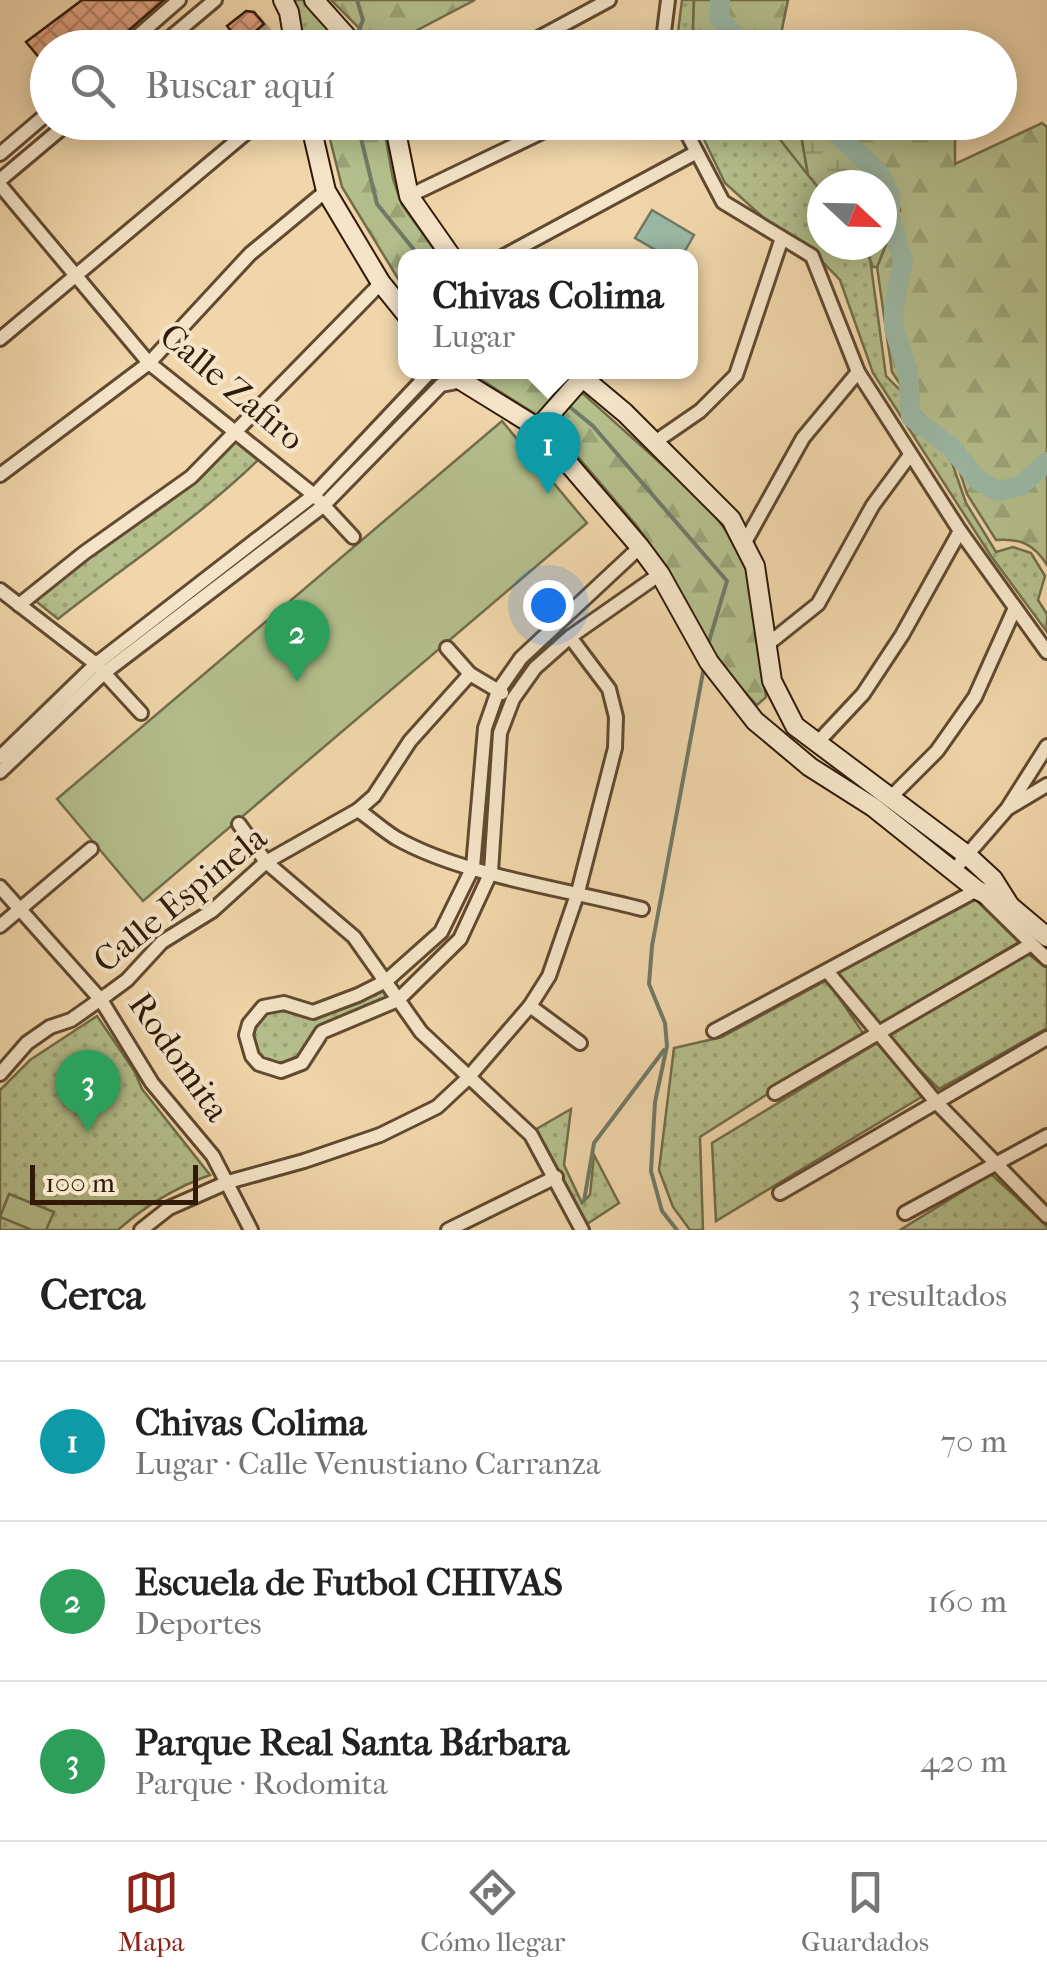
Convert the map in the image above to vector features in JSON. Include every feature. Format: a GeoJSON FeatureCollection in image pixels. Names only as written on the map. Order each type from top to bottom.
{"type":"FeatureCollection","features":[{"type":"Feature","properties":{"kind":"street"},"geometry":{"type":"LineString","coordinates":[[145,30],[180,0]]}},
{"type":"Feature","properties":{"kind":"street"},"geometry":{"type":"LineString","coordinates":[[179,30],[215,0]]}},
{"type":"Feature","properties":{"kind":"street"},"geometry":{"type":"LineString","coordinates":[[268,0],[286,6]]}},
{"type":"Feature","properties":{"kind":"street"},"geometry":{"type":"LineString","coordinates":[[314,0],[341,30]]}},
{"type":"Feature","properties":{"kind":"street"},"geometry":{"type":"LineString","coordinates":[[553,30],[609,0]]}},
{"type":"Feature","properties":{"kind":"street"},"geometry":{"type":"LineString","coordinates":[[664,30],[668,0]]}},
{"type":"Feature","properties":{"kind":"street"},"geometry":{"type":"LineString","coordinates":[[0,154],[30,129]]}},
{"type":"Feature","properties":{"kind":"street"},"geometry":{"type":"LineString","coordinates":[[0,183],[49,140]]}},
{"type":"Feature","properties":{"kind":"street"},"geometry":{"type":"LineString","coordinates":[[0,339],[238,140]]}},
{"type":"Feature","properties":{"kind":"street"},"geometry":{"type":"LineString","coordinates":[[314,140],[326,191],[398,304]]}},
{"type":"Feature","properties":{"kind":"street"},"geometry":{"type":"LineString","coordinates":[[398,140],[409,196],[447,249]]}},
{"type":"Feature","properties":{"kind":"street"},"geometry":{"type":"LineString","coordinates":[[409,196],[526,140]]}},
{"type":"Feature","properties":{"kind":"street"},"geometry":{"type":"LineString","coordinates":[[689,140],[723,202],[812,256],[858,372],[960,531],[1047,652]]}},
{"type":"Feature","properties":{"kind":"street"},"geometry":{"type":"LineString","coordinates":[[517,249],[696,154]]}},
{"type":"Feature","properties":{"kind":"street","name":"Calle Zafiro"},"geometry":{"type":"LineString","coordinates":[[0,183],[149,362],[319,500],[353,537]]}},
{"type":"Feature","properties":{"kind":"street"},"geometry":{"type":"LineString","coordinates":[[0,475],[149,362],[250,254],[326,191]]}},
{"type":"Feature","properties":{"kind":"street"},"geometry":{"type":"LineString","coordinates":[[655,442],[700,411],[736,375],[782,238]]}},
{"type":"Feature","properties":{"kind":"street"},"geometry":{"type":"LineString","coordinates":[[19,604],[191,477],[381,282]]}},
{"type":"Feature","properties":{"kind":"street"},"geometry":{"type":"LineString","coordinates":[[746,542],[803,438],[858,372]]}},
{"type":"Feature","properties":{"kind":"street"},"geometry":{"type":"LineString","coordinates":[[319,500],[424,379]]}},
{"type":"Feature","properties":{"kind":"street"},"geometry":{"type":"LineString","coordinates":[[0,757],[100,668],[319,500],[441,385],[452,379]]}},
{"type":"Feature","properties":{"kind":"street"},"geometry":{"type":"LineString","coordinates":[[463,379],[538,428],[640,547],[660,574],[704,654],[754,721],[810,767],[873,807],[1038,941]]}},
{"type":"Feature","properties":{"kind":"street"},"geometry":{"type":"LineString","coordinates":[[538,428],[576,380],[655,442],[720,506],[746,542],[761,591],[772,681],[795,726],[967,854],[993,879],[1047,959]]}},
{"type":"Feature","properties":{"kind":"street"},"geometry":{"type":"LineString","coordinates":[[768,644],[818,604],[873,504],[910,455]]}},
{"type":"Feature","properties":{"kind":"street"},"geometry":{"type":"LineString","coordinates":[[817,743],[864,694],[902,636],[960,531]]}},
{"type":"Feature","properties":{"kind":"street"},"geometry":{"type":"LineString","coordinates":[[640,547],[521,658],[498,691],[486,728],[473,867],[441,932],[386,982],[313,1012],[284,1003],[262,1008],[248,1024],[247,1046],[252,1056],[270,1069],[292,1068],[310,1054],[322,1032],[398,1000],[460,939],[491,872],[500,734],[513,699],[535,668],[570,637],[660,574]]}},
{"type":"Feature","properties":{"kind":"street"},"geometry":{"type":"LineString","coordinates":[[1,592],[100,668],[141,713]]}},
{"type":"Feature","properties":{"kind":"street"},"geometry":{"type":"LineString","coordinates":[[892,796],[938,751],[975,697],[1015,608]]}},
{"type":"Feature","properties":{"kind":"street"},"geometry":{"type":"LineString","coordinates":[[145,1229],[169,1208],[228,1182],[380,1134],[437,1107],[468,1078],[530,1006],[549,976],[578,892],[615,748],[616,717],[609,688],[570,637]]}},
{"type":"Feature","properties":{"kind":"street"},"geometry":{"type":"LineString","coordinates":[[447,648],[470,674],[513,699]]}},
{"type":"Feature","properties":{"kind":"street"},"geometry":{"type":"LineString","coordinates":[[0,772],[100,668]]}},
{"type":"Feature","properties":{"kind":"street","name":"Calle Espinela"},"geometry":{"type":"LineString","coordinates":[[0,1074],[26,1043],[102,1000],[162,942],[212,911],[266,862],[358,810],[374,796],[410,741],[470,674]]}},
{"type":"Feature","properties":{"kind":"street"},"geometry":{"type":"LineString","coordinates":[[754,721],[781,703]]}},
{"type":"Feature","properties":{"kind":"street"},"geometry":{"type":"LineString","coordinates":[[954,870],[1007,809],[1047,746]]}},
{"type":"Feature","properties":{"kind":"street"},"geometry":{"type":"LineString","coordinates":[[1007,809],[1047,785]]}},
{"type":"Feature","properties":{"kind":"street"},"geometry":{"type":"LineString","coordinates":[[358,810],[395,837],[424,851],[491,872],[642,909]]}},
{"type":"Feature","properties":{"kind":"street"},"geometry":{"type":"LineString","coordinates":[[239,824],[266,862],[354,937],[421,1032],[531,1135],[556,1177],[578,1228]]}},
{"type":"Feature","properties":{"kind":"street"},"geometry":{"type":"LineString","coordinates":[[0,926],[91,849]]}},
{"type":"Feature","properties":{"kind":"street","name":"Rodomita"},"geometry":{"type":"LineString","coordinates":[[0,887],[102,1000],[152,1083],[213,1156],[251,1230]]}},
{"type":"Feature","properties":{"kind":"street"},"geometry":{"type":"LineString","coordinates":[[978,890],[1010,906]]}},
{"type":"Feature","properties":{"kind":"street"},"geometry":{"type":"LineString","coordinates":[[714,1031],[978,890]]}},
{"type":"Feature","properties":{"kind":"street"},"geometry":{"type":"LineString","coordinates":[[776,1093],[1038,941]]}},
{"type":"Feature","properties":{"kind":"street"},"geometry":{"type":"LineString","coordinates":[[827,970],[936,1102],[1047,1216]]}},
{"type":"Feature","properties":{"kind":"street"},"geometry":{"type":"LineString","coordinates":[[530,1006],[580,1044]]}},
{"type":"Feature","properties":{"kind":"street"},"geometry":{"type":"LineString","coordinates":[[780,1193],[1047,1038]]}},
{"type":"Feature","properties":{"kind":"street"},"geometry":{"type":"LineString","coordinates":[[905,1213],[1047,1136]]}},
{"type":"Feature","properties":{"kind":"street"},"geometry":{"type":"LineString","coordinates":[[448,1230],[556,1177]]}},
{"type":"Feature","properties":{"kind":"green space"},"geometry":{"type":"Polygon","coordinates":[[[293,0],[303,0],[333,30],[302,30],[293,0]]]}},
{"type":"Feature","properties":{"kind":"green space"},"geometry":{"type":"Polygon","coordinates":[[[331,0],[475,0],[418,30],[361,30],[331,0]]]}},
{"type":"Feature","properties":{"kind":"green space"},"geometry":{"type":"Polygon","coordinates":[[[682,0],[694,0],[694,30],[678,30],[682,0]]]}},
{"type":"Feature","properties":{"kind":"green space"},"geometry":{"type":"Polygon","coordinates":[[[694,0],[788,0],[782,30],[693,29],[694,0]]]}},
{"type":"Feature","properties":{"kind":"green space"},"geometry":{"type":"Polygon","coordinates":[[[1042,123],[1047,127],[1047,565],[1026,544],[996,540],[967,494],[948,436],[918,411],[892,372],[877,267],[880,260],[897,260],[897,170],[873,170],[852,140],[955,140],[955,164],[1006,140],[1017,140],[1017,135],[1042,123]]]}},
{"type":"Feature","properties":{"kind":"green space"},"geometry":{"type":"Polygon","coordinates":[[[330,140],[386,140],[402,205],[434,249],[398,249],[398,279],[342,187],[330,140]]]}},
{"type":"Feature","properties":{"kind":"green space"},"geometry":{"type":"Polygon","coordinates":[[[704,140],[781,140],[807,173],[807,247],[767,221],[725,183],[704,140]]]}},
{"type":"Feature","properties":{"kind":"green space"},"geometry":{"type":"Polygon","coordinates":[[[780,140],[802,140],[807,170],[807,174],[780,140]]]}},
{"type":"Feature","properties":{"kind":"green space"},"geometry":{"type":"Polygon","coordinates":[[[802,140],[856,140],[886,170],[807,170],[802,140]]]}},
{"type":"Feature","properties":{"kind":"green space"},"geometry":{"type":"Polygon","coordinates":[[[821,260],[870,260],[886,376],[902,392],[907,418],[948,451],[966,503],[996,552],[1013,547],[1031,553],[1045,576],[1038,600],[1047,614],[1047,632],[991,556],[873,373],[840,280],[821,260]]]}},
{"type":"Feature","properties":{"kind":"green space"},"geometry":{"type":"Polygon","coordinates":[[[480,379],[567,379],[707,505],[732,539],[748,574],[766,697],[757,705],[721,667],[672,578],[637,526],[548,422],[480,379]]]}},
{"type":"Feature","properties":{"kind":"green space"},"geometry":{"type":"Polygon","coordinates":[[[502,421],[587,523],[143,901],[57,799],[502,421]]]}},
{"type":"Feature","properties":{"kind":"green space"},"geometry":{"type":"Polygon","coordinates":[[[235,440],[258,460],[186,522],[58,619],[32,598],[235,440]]]}},
{"type":"Feature","properties":{"kind":"green space"},"geometry":{"type":"Polygon","coordinates":[[[976,898],[1019,942],[878,1026],[835,973],[976,898]]]}},
{"type":"Feature","properties":{"kind":"green space"},"geometry":{"type":"Polygon","coordinates":[[[1028,954],[1047,968],[1047,1028],[939,1089],[886,1036],[1028,954]]]}},
{"type":"Feature","properties":{"kind":"green space"},"geometry":{"type":"Polygon","coordinates":[[[827,980],[863,1033],[700,1137],[703,1230],[690,1230],[673,1207],[659,1170],[674,1048],[722,1037],[827,980]]]}},
{"type":"Feature","properties":{"kind":"green space"},"geometry":{"type":"Polygon","coordinates":[[[384,991],[388,1000],[338,1018],[320,1029],[304,1053],[289,1064],[270,1062],[256,1048],[256,1028],[270,1012],[319,1016],[384,991]]]}},
{"type":"Feature","properties":{"kind":"green space"},"geometry":{"type":"Polygon","coordinates":[[[97,1016],[142,1089],[210,1175],[161,1198],[118,1230],[0,1230],[0,1090],[30,1060],[97,1016]]]}},
{"type":"Feature","properties":{"kind":"green space"},"geometry":{"type":"Polygon","coordinates":[[[877,1043],[923,1096],[716,1221],[712,1143],[877,1043]]]}},
{"type":"Feature","properties":{"kind":"green space"},"geometry":{"type":"Polygon","coordinates":[[[571,1109],[564,1165],[582,1203],[590,1195],[594,1155],[619,1203],[587,1224],[533,1131],[571,1109]]]}},
{"type":"Feature","properties":{"kind":"green space"},"geometry":{"type":"Polygon","coordinates":[[[991,1174],[1047,1230],[900,1230],[991,1174]]]}},
{"type":"Feature","properties":{"kind":"green space"},"geometry":{"type":"Polygon","coordinates":[[[9,1194],[54,1212],[46,1230],[32,1230],[0,1217],[9,1194]]]}},
{"type":"Feature","properties":{"kind":"shaded area"},"geometry":{"type":"Polygon","coordinates":[[[652,210],[694,235],[686,249],[654,249],[635,238],[652,210]]]}},
{"type":"Feature","properties":{"kind":"building"},"geometry":{"type":"Polygon","coordinates":[[[82,0],[164,0],[129,30],[42,30],[82,0]]]}},
{"type":"Feature","properties":{"kind":"building"},"geometry":{"type":"Polygon","coordinates":[[[246,11],[254,12],[264,24],[257,30],[230,30],[227,26],[246,11]]]}},
{"type":"Feature","properties":{"kind":"waterway"},"geometry":{"type":"LineString","coordinates":[[357,0],[363,20],[359,30]]}},
{"type":"Feature","properties":{"kind":"waterway"},"geometry":{"type":"LineString","coordinates":[[720,0],[719,17],[729,30]]}},
{"type":"Feature","properties":{"kind":"waterway"},"geometry":{"type":"LineString","coordinates":[[361,140],[377,204],[413,249]]}},
{"type":"Feature","properties":{"kind":"waterway"},"geometry":{"type":"LineString","coordinates":[[843,140],[881,175],[890,195],[890,218],[903,261],[894,306],[894,329],[908,371],[911,417],[950,446],[979,481],[998,491],[1020,486],[1047,462]]}},
{"type":"Feature","properties":{"kind":"waterway"},"geometry":{"type":"LineString","coordinates":[[535,379],[558,397]]}},
{"type":"Feature","properties":{"kind":"waterway"},"geometry":{"type":"LineString","coordinates":[[565,403],[593,426],[727,581],[707,648]]}},
{"type":"Feature","properties":{"kind":"waterway"},"geometry":{"type":"LineString","coordinates":[[677,1230],[662,1211],[651,1171],[655,1102],[667,1046],[665,1023],[649,984],[652,946],[704,667]]}},
{"type":"Feature","properties":{"kind":"waterway"},"geometry":{"type":"LineString","coordinates":[[584,1201],[594,1143],[664,1050]]}},
{"type":"Feature","properties":{"kind":"place","name":"Chivas Colima"},"geometry":{"type":"Point","coordinates":[548,494]}},
{"type":"Feature","properties":{"kind":"place","name":"Escuela de Futbol CHIVAS"},"geometry":{"type":"Point","coordinates":[297,682]}},
{"type":"Feature","properties":{"kind":"place","name":"Parque Real Santa Bárbara"},"geometry":{"type":"Point","coordinates":[88,1132]}}]}
